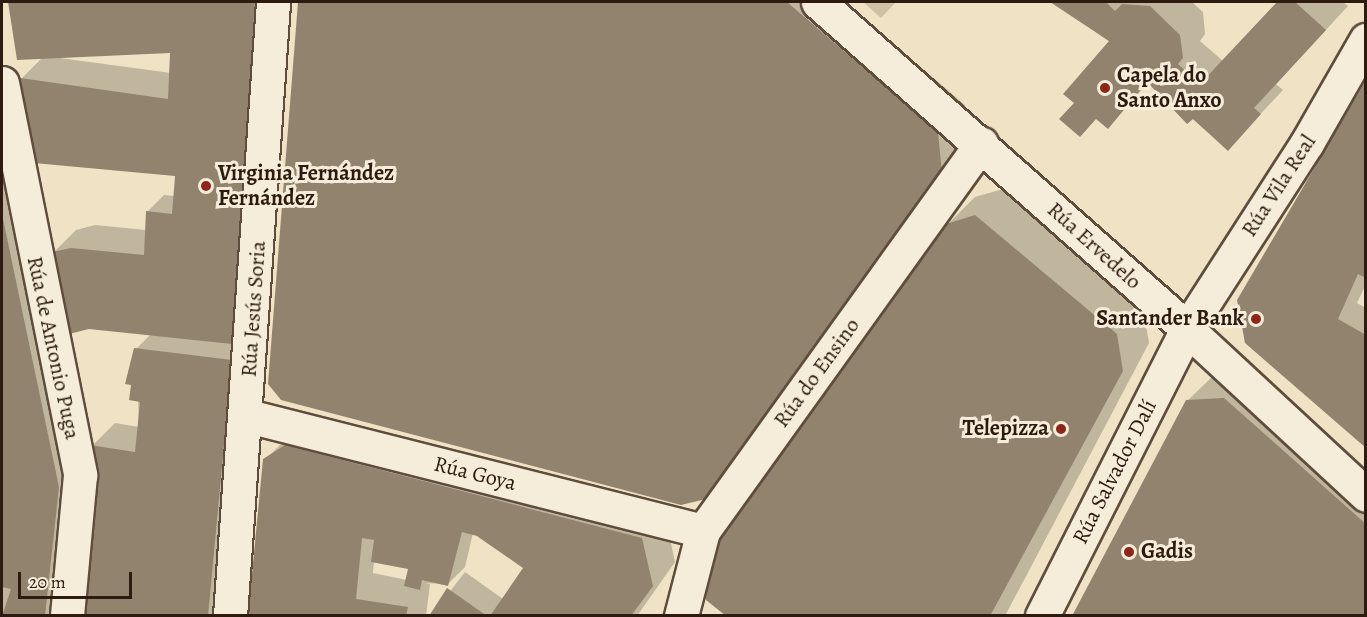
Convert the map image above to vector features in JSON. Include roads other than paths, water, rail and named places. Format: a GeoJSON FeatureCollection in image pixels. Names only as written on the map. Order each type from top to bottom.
{"type":"FeatureCollection","features":[{"type":"Feature","properties":{"kind":"street","name":"Rúa Jesús Soria"},"geometry":{"type":"LineString","coordinates":[[230,615],[248,416],[273,2]]}},
{"type":"Feature","properties":{"kind":"street","name":"Rúa Ervedelo"},"geometry":{"type":"LineString","coordinates":[[818,2],[981,144],[1187,329],[1365,495]]}},
{"type":"Feature","properties":{"kind":"street","name":"Rúa Vila Real"},"geometry":{"type":"LineString","coordinates":[[1187,329],[1308,143],[1365,40]]}},
{"type":"Feature","properties":{"kind":"street","name":"Rúa de Antonio Puga"},"geometry":{"type":"LineString","coordinates":[[2,83],[80,475],[67,615]]}},
{"type":"Feature","properties":{"kind":"street","name":"Rúa do Ensino"},"geometry":{"type":"LineString","coordinates":[[681,615],[703,531],[981,144]]}},
{"type":"Feature","properties":{"kind":"street","name":"Rúa Salvador Dalí"},"geometry":{"type":"LineString","coordinates":[[1042,615],[1187,329]]}},
{"type":"Feature","properties":{"kind":"street","name":"Rúa Goya"},"geometry":{"type":"LineString","coordinates":[[248,416],[703,531]]}},
{"type":"Feature","properties":{"kind":"place","name":"Capela do Santo Anxo"},"geometry":{"type":"Point","coordinates":[1105,88]}},
{"type":"Feature","properties":{"kind":"place","name":"Virginia Fernández Fernández"},"geometry":{"type":"Point","coordinates":[206,186]}},
{"type":"Feature","properties":{"kind":"place","name":"Santander Bank"},"geometry":{"type":"Point","coordinates":[1256,319]}},
{"type":"Feature","properties":{"kind":"place","name":"Telepizza"},"geometry":{"type":"Point","coordinates":[1061,429]}},
{"type":"Feature","properties":{"kind":"place","name":"Gadis"},"geometry":{"type":"Point","coordinates":[1129,552]}}]}
